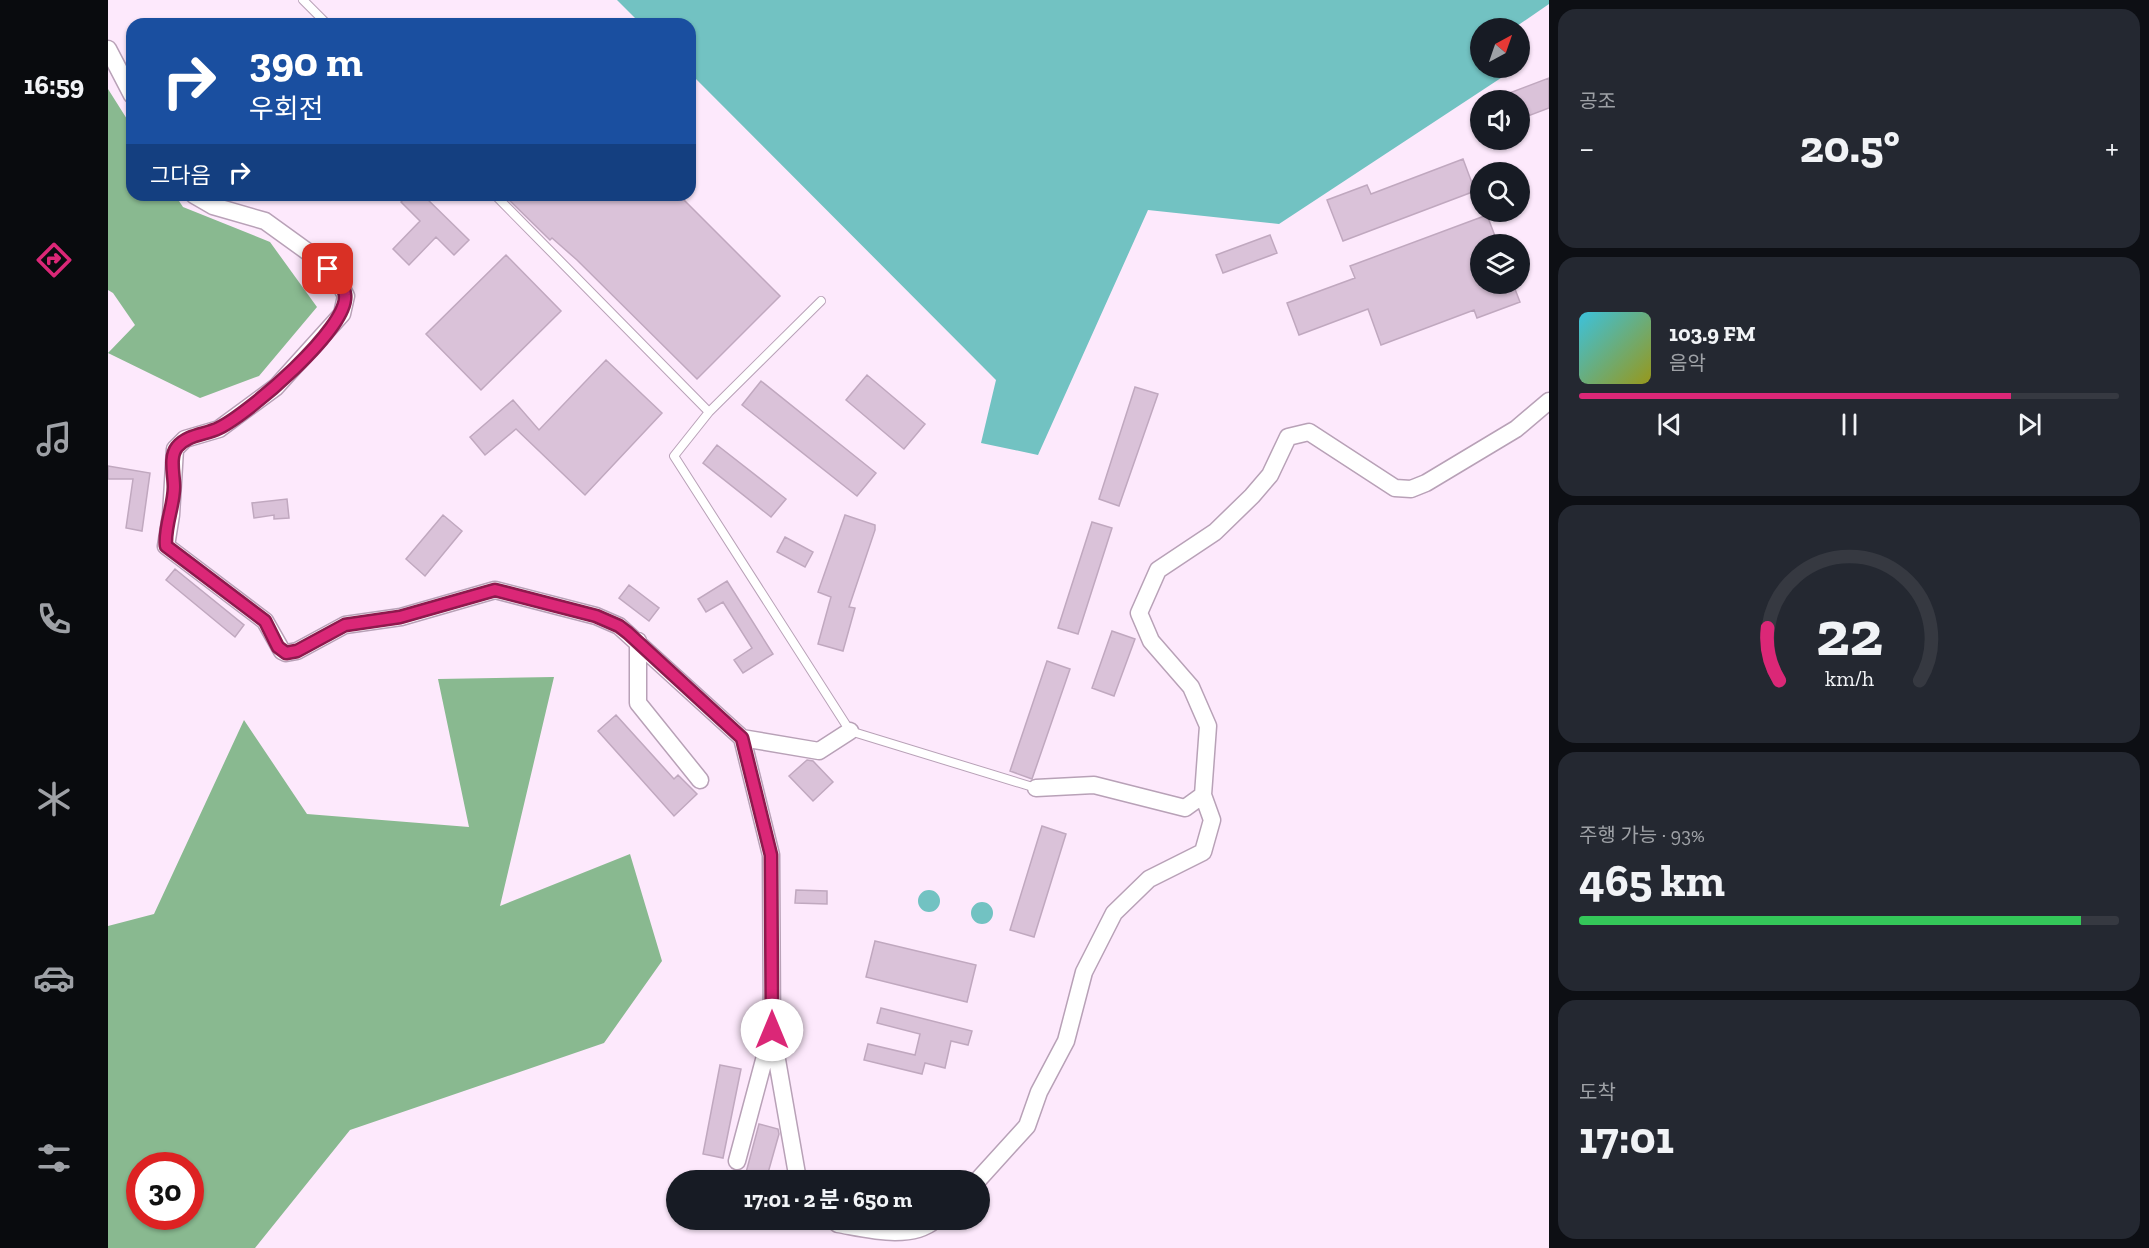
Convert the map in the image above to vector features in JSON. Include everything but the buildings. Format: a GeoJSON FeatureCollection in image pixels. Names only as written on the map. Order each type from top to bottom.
{"type":"FeatureCollection","features":[{"type":"Feature","properties":{"kind":"street"},"geometry":{"type":"LineString","coordinates":[[108,49],[126,84]]}},
{"type":"Feature","properties":{"kind":"street"},"geometry":{"type":"LineString","coordinates":[[204,201],[213,206],[266,221],[319,260],[337,278],[346,296],[342,314],[276,387],[219,429],[185,439],[175,449],[171,515],[165,541],[168,549],[265,621],[278,647],[286,653],[297,651],[345,625],[400,617],[495,590],[596,616],[619,626],[638,641],[742,738],[771,855],[772,1030],[796,1170]]}},
{"type":"Feature","properties":{"kind":"street"},"geometry":{"type":"LineString","coordinates":[[987,1170],[1027,1126],[1039,1092],[1066,1041],[1084,972],[1114,913],[1149,879],[1203,852],[1212,820],[1203,795],[1208,726],[1191,687],[1151,641],[1140,613],[1158,570],[1215,532],[1252,496],[1270,475],[1288,437],[1309,432],[1395,488],[1411,489],[1426,483],[1516,429],[1549,401]]}},
{"type":"Feature","properties":{"kind":"street"},"geometry":{"type":"LineString","coordinates":[[638,641],[638,704],[700,780]]}},
{"type":"Feature","properties":{"kind":"street"},"geometry":{"type":"LineString","coordinates":[[742,738],[819,751],[850,731]]}},
{"type":"Feature","properties":{"kind":"street"},"geometry":{"type":"LineString","coordinates":[[1036,788],[1094,786],[1185,808],[1203,795]]}},
{"type":"Feature","properties":{"kind":"street"},"geometry":{"type":"LineString","coordinates":[[737,1161],[772,1030]]}},
{"type":"Feature","properties":{"kind":"street"},"geometry":{"type":"LineString","coordinates":[[869,1230],[884,1233],[906,1230]]}},
{"type":"Feature","properties":{"kind":"lane"},"geometry":{"type":"LineString","coordinates":[[303,0],[321,18]]}},
{"type":"Feature","properties":{"kind":"lane"},"geometry":{"type":"LineString","coordinates":[[501,201],[709,412]]}},
{"type":"Feature","properties":{"kind":"lane"},"geometry":{"type":"LineString","coordinates":[[821,301],[709,412],[674,456],[850,731],[1036,788]]}},
{"type":"Feature","properties":{"kind":"shaded area"},"geometry":{"type":"Polygon","coordinates":[[[617,0],[1549,0],[1549,4],[1529,18],[1470,18],[1470,78],[1501,78],[1483,90],[1470,90],[1470,98],[1279,224],[1148,210],[1038,455],[981,443],[996,380],[696,79],[696,18],[635,18],[617,0]]]}},
{"type":"Feature","properties":{"kind":"shaded area"},"geometry":{"type":"Polygon","coordinates":[[[108,89],[126,118],[126,201],[179,201],[183,207],[270,242],[317,307],[259,376],[200,398],[108,353],[135,325],[113,293],[108,290],[108,89]]]}},
{"type":"Feature","properties":{"kind":"shaded area"},"geometry":{"type":"Polygon","coordinates":[[[554,677],[500,906],[630,854],[662,961],[604,1043],[350,1130],[255,1248],[108,1248],[108,926],[154,914],[244,720],[307,814],[469,827],[438,679],[554,677]]]}},
{"type":"Feature","properties":{"kind":"shaded area"},"geometry":{"type":"Polygon","coordinates":[[[929,890],[937,893],[940,901],[937,909],[929,912],[921,909],[918,901],[921,893],[929,890]]]}},
{"type":"Feature","properties":{"kind":"shaded area"},"geometry":{"type":"Polygon","coordinates":[[[982,902],[990,905],[993,913],[990,921],[982,924],[974,921],[971,913],[974,905],[982,902]]]}},
{"type":"Feature","properties":{"kind":"route"},"geometry":{"type":"LineString","coordinates":[[328,269],[343,287],[346,296],[342,314],[322,340],[276,387],[252,406],[219,429],[185,439],[175,449],[174,487],[166,546],[265,621],[278,647],[286,653],[297,651],[345,625],[400,617],[495,590],[596,616],[619,626],[628,633],[742,738],[771,855],[772,1030]]}}]}
